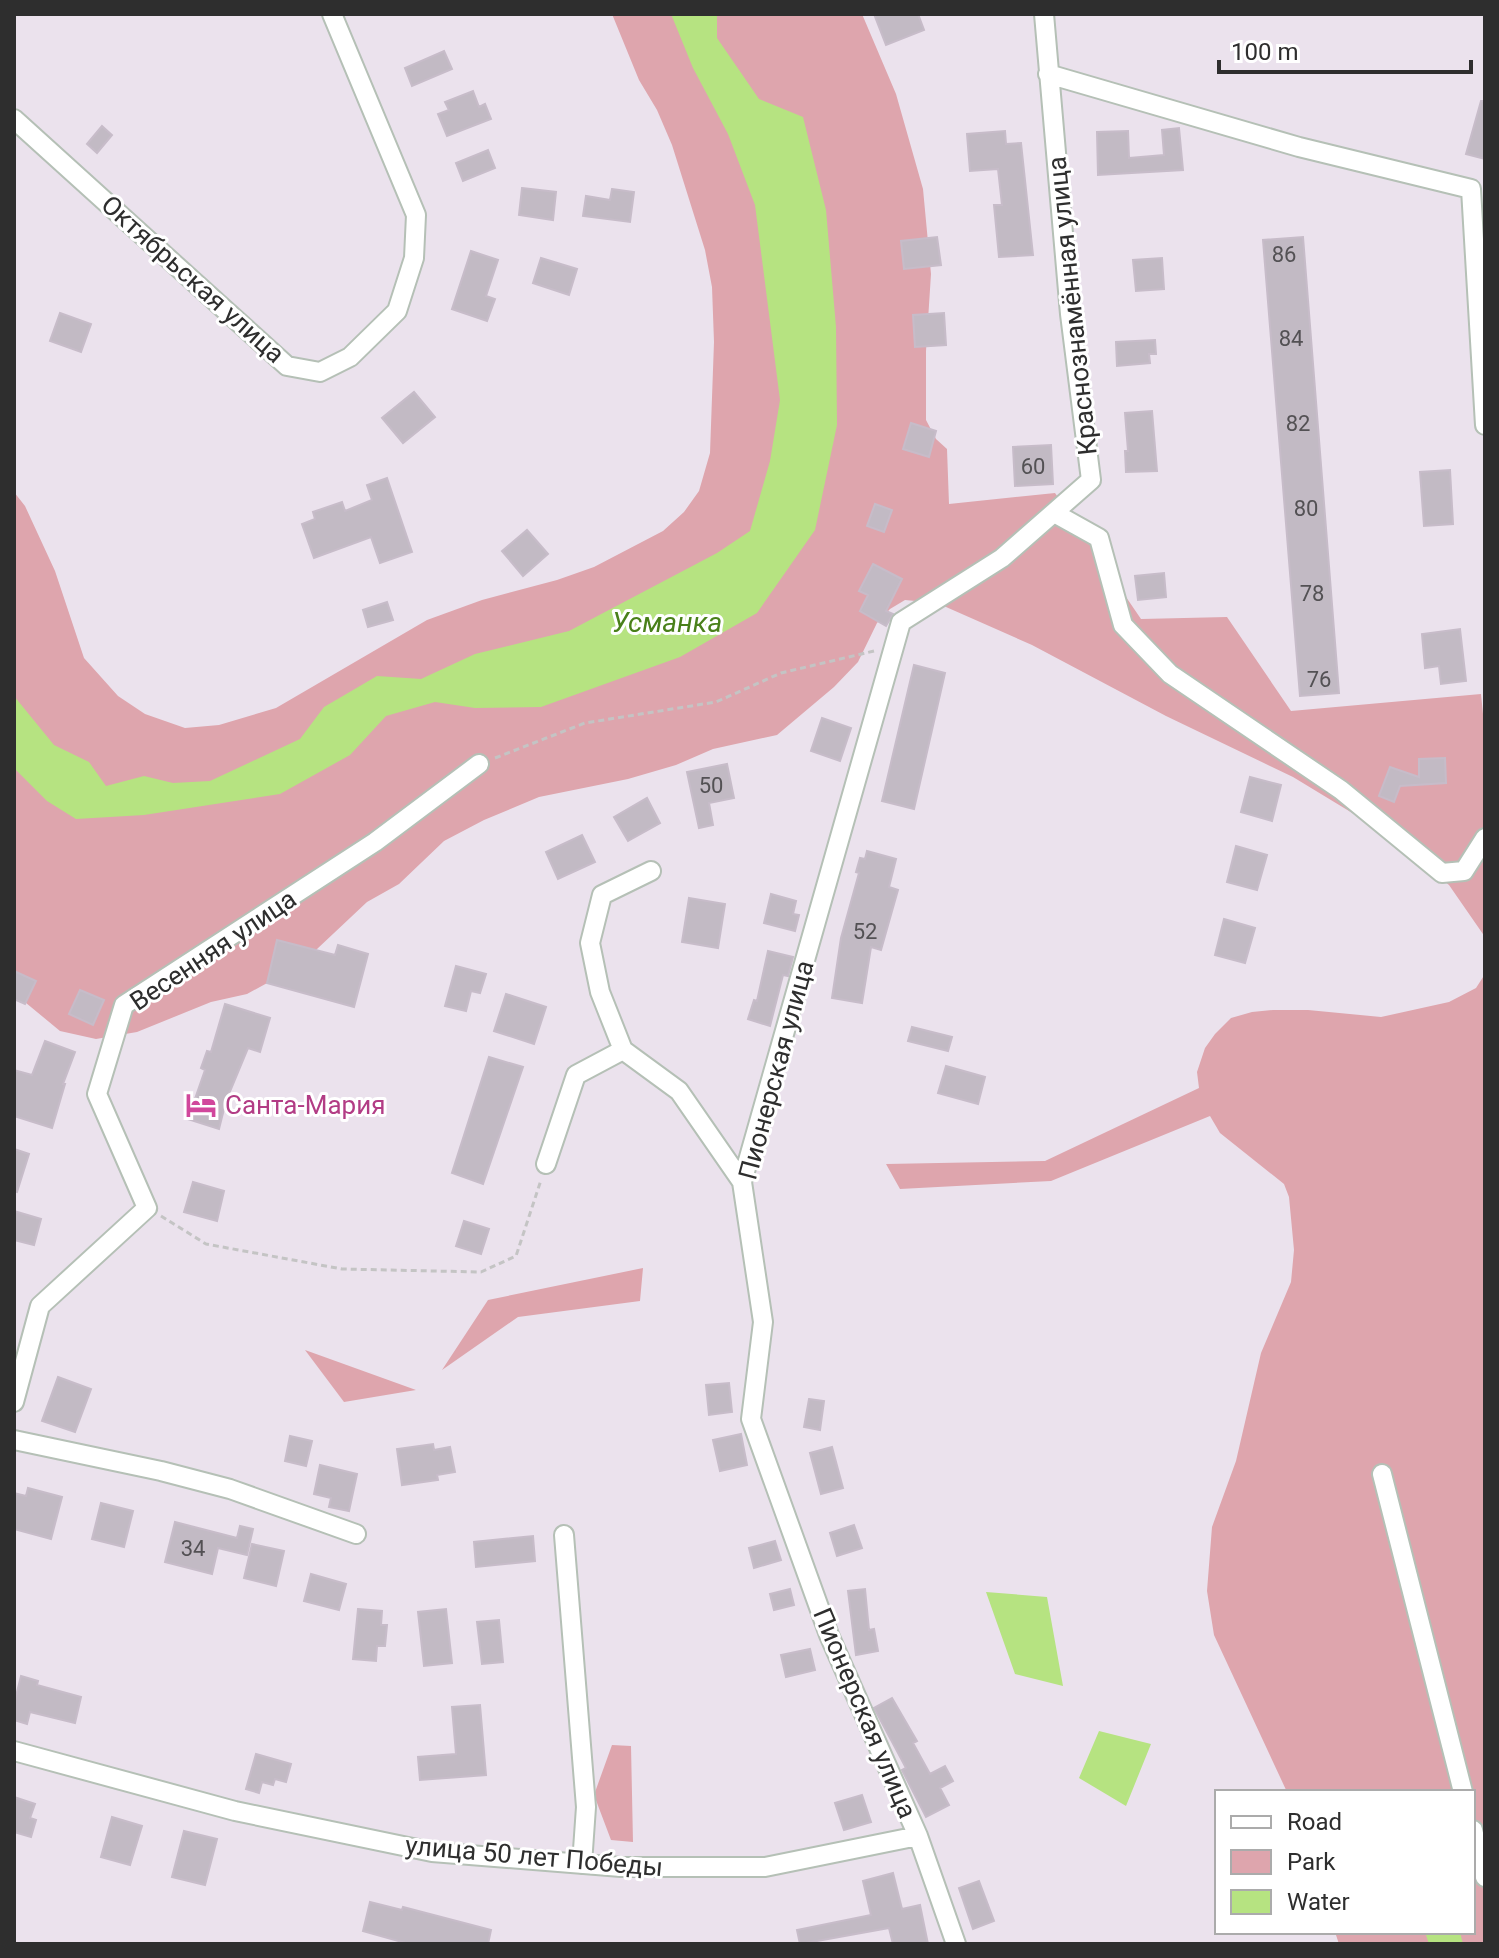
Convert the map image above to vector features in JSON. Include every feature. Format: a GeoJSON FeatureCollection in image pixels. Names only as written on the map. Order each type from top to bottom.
{"type":"FeatureCollection","features":[{"type":"Feature","properties":{"kind":"street","name":"Октябрьская улица"},"geometry":{"type":"LineString","coordinates":[[14,119],[287,366],[320,372],[350,357],[397,311],[414,258],[416,215],[332,14]]}},
{"type":"Feature","properties":{"kind":"street","name":"Краснознамённая улица"},"geometry":{"type":"LineString","coordinates":[[1002,558],[1091,480],[1070,314],[1044,14]]}},
{"type":"Feature","properties":{"kind":"street"},"geometry":{"type":"LineString","coordinates":[[1048,74],[1299,147],[1471,189],[1485,425]]}},
{"type":"Feature","properties":{"kind":"street"},"geometry":{"type":"LineString","coordinates":[[1054,513],[1099,538],[1123,625],[1170,674],[1341,790],[1442,873],[1464,871],[1485,838]]}},
{"type":"Feature","properties":{"kind":"street","name":"Пионерская улица"},"geometry":{"type":"LineString","coordinates":[[956,1944],[918,1836],[829,1635],[751,1419],[763,1322],[742,1182],[901,622],[1002,558]]}},
{"type":"Feature","properties":{"kind":"street","name":"Весенняя улица"},"geometry":{"type":"LineString","coordinates":[[147,1208],[97,1094],[124,1005],[375,842],[479,764]]}},
{"type":"Feature","properties":{"kind":"street"},"geometry":{"type":"LineString","coordinates":[[651,871],[602,895],[590,943],[600,992],[623,1050],[679,1091],[742,1182]]}},
{"type":"Feature","properties":{"kind":"street"},"geometry":{"type":"LineString","coordinates":[[546,1164],[576,1075],[623,1050]]}},
{"type":"Feature","properties":{"kind":"street"},"geometry":{"type":"LineString","coordinates":[[14,1402],[40,1306],[147,1208]]}},
{"type":"Feature","properties":{"kind":"street"},"geometry":{"type":"LineString","coordinates":[[14,1440],[230,1489],[356,1534]]}},
{"type":"Feature","properties":{"kind":"street"},"geometry":{"type":"LineString","coordinates":[[1382,1474],[1462,1790]]}},
{"type":"Feature","properties":{"kind":"street"},"geometry":{"type":"LineString","coordinates":[[564,1535],[586,1807],[582,1864]]}},
{"type":"Feature","properties":{"kind":"street","name":"улица 50 лет Победы"},"geometry":{"type":"LineString","coordinates":[[14,1751],[235,1811],[432,1852],[621,1867],[765,1867],[918,1836]]}},
{"type":"Feature","properties":{"kind":"street"},"geometry":{"type":"LineString","coordinates":[[1475,1838],[1485,1877]]}},
{"type":"Feature","properties":{"kind":"path"},"geometry":{"type":"LineString","coordinates":[[479,764],[585,723],[716,702],[781,673],[877,650]]}},
{"type":"Feature","properties":{"kind":"path"},"geometry":{"type":"LineString","coordinates":[[147,1208],[206,1244],[342,1269],[481,1272],[516,1256],[546,1164]]}},
{"type":"Feature","properties":{"kind":"green space"},"geometry":{"type":"Polygon","coordinates":[[[612,14],[862,14],[896,94],[923,189],[931,274],[926,420],[936,439],[947,449],[949,504],[1055,493],[1141,619],[1227,617],[1291,711],[1481,694],[1485,734],[1485,937],[1449,885],[1377,828],[1293,777],[1166,716],[1032,645],[937,603],[905,600],[890,609],[877,623],[858,662],[834,687],[777,735],[713,749],[676,765],[628,779],[539,797],[484,820],[444,841],[399,884],[367,902],[300,965],[247,994],[211,1002],[137,1032],[96,1039],[60,1031],[14,993],[14,492],[25,506],[55,571],[84,658],[118,696],[145,714],[185,728],[219,725],[276,708],[427,620],[482,600],[594,567],[663,531],[684,512],[699,491],[710,453],[714,342],[712,287],[705,250],[672,145],[657,110],[639,80],[612,14]]]}},
{"type":"Feature","properties":{"kind":"green space"},"geometry":{"type":"Polygon","coordinates":[[[1485,974],[1485,1944],[1339,1944],[1336,1934],[1475,1934],[1475,1790],[1286,1790],[1214,1635],[1207,1591],[1212,1527],[1236,1461],[1261,1353],[1291,1282],[1294,1250],[1289,1197],[1284,1184],[1220,1133],[1210,1116],[1051,1181],[900,1189],[886,1164],[1045,1161],[1199,1088],[1197,1072],[1205,1048],[1231,1018],[1273,1010],[1381,1017],[1449,1002],[1476,988],[1485,974]]]}},
{"type":"Feature","properties":{"kind":"green space"},"geometry":{"type":"Polygon","coordinates":[[[643,1268],[640,1301],[518,1317],[442,1370],[488,1300],[643,1268]]]}},
{"type":"Feature","properties":{"kind":"green space"},"geometry":{"type":"Polygon","coordinates":[[[305,1350],[416,1390],[344,1402],[305,1350]]]}},
{"type":"Feature","properties":{"kind":"green space"},"geometry":{"type":"Polygon","coordinates":[[[612,1745],[631,1746],[633,1842],[611,1840],[594,1795],[612,1745]]]}},
{"type":"Feature","properties":{"kind":"water","name":"Усманка"},"geometry":{"type":"Polygon","coordinates":[[[671,14],[717,14],[717,38],[759,99],[803,117],[826,210],[836,327],[837,425],[815,530],[757,613],[680,657],[541,707],[475,708],[435,702],[386,716],[350,755],[280,794],[144,815],[76,819],[47,801],[14,768],[14,696],[54,745],[89,762],[106,786],[144,776],[173,783],[210,781],[300,739],[324,707],[377,676],[421,679],[475,654],[569,631],[717,553],[750,531],[770,461],[780,400],[755,205],[728,134],[693,68],[671,14]]]}},
{"type":"Feature","properties":{"kind":"water"},"geometry":{"type":"Polygon","coordinates":[[[986,1592],[1047,1597],[1063,1686],[1015,1674],[986,1592]]]}},
{"type":"Feature","properties":{"kind":"water"},"geometry":{"type":"Polygon","coordinates":[[[1099,1731],[1151,1744],[1126,1806],[1079,1778],[1099,1731]]]}},
{"type":"Feature","properties":{"kind":"water"},"geometry":{"type":"Polygon","coordinates":[[[1426,1934],[1460,1934],[1463,1944],[1429,1944],[1426,1934]]]}},
{"type":"Feature","properties":{"kind":"building"},"geometry":{"type":"Polygon","coordinates":[[[874,14],[918,14],[924,30],[886,45],[874,14]]]}},
{"type":"Feature","properties":{"kind":"building"},"geometry":{"type":"Polygon","coordinates":[[[444,51],[452,69],[412,86],[405,68],[444,51]]]}},
{"type":"Feature","properties":{"kind":"building"},"geometry":{"type":"Polygon","coordinates":[[[473,91],[479,107],[485,104],[491,119],[447,136],[438,114],[449,110],[445,102],[473,91]]]}},
{"type":"Feature","properties":{"kind":"building"},"geometry":{"type":"Polygon","coordinates":[[[1481,101],[1485,101],[1485,159],[1466,154],[1481,101]]]}},
{"type":"Feature","properties":{"kind":"building"},"geometry":{"type":"Polygon","coordinates":[[[102,126],[112,135],[97,153],[87,144],[102,126]]]}},
{"type":"Feature","properties":{"kind":"building"},"geometry":{"type":"Polygon","coordinates":[[[1179,128],[1183,170],[1098,175],[1097,132],[1128,131],[1129,158],[1164,155],[1162,130],[1179,128]]]}},
{"type":"Feature","properties":{"kind":"building"},"geometry":{"type":"Polygon","coordinates":[[[1005,131],[1006,144],[1021,143],[1033,255],[999,257],[994,205],[1002,205],[998,169],[970,171],[967,134],[1005,131]]]}},
{"type":"Feature","properties":{"kind":"building"},"geometry":{"type":"Polygon","coordinates":[[[488,150],[495,168],[463,181],[456,163],[488,150]]]}},
{"type":"Feature","properties":{"kind":"building"},"geometry":{"type":"Polygon","coordinates":[[[522,188],[556,192],[553,220],[519,215],[522,188]]]}},
{"type":"Feature","properties":{"kind":"building"},"geometry":{"type":"Polygon","coordinates":[[[612,189],[634,192],[630,222],[583,216],[586,196],[610,200],[612,189]]]}},
{"type":"Feature","properties":{"kind":"building"},"geometry":{"type":"Polygon","coordinates":[[[937,237],[941,265],[904,269],[901,241],[937,237]]]}},
{"type":"Feature","properties":{"kind":"building"},"geometry":{"type":"Polygon","coordinates":[[[1303,237],[1339,693],[1300,696],[1263,240],[1303,237]]]}},
{"type":"Feature","properties":{"kind":"building"},"geometry":{"type":"Polygon","coordinates":[[[471,251],[498,260],[486,296],[495,299],[487,321],[452,309],[471,251]]]}},
{"type":"Feature","properties":{"kind":"building"},"geometry":{"type":"Polygon","coordinates":[[[541,258],[577,269],[569,295],[533,283],[541,258]]]}},
{"type":"Feature","properties":{"kind":"building"},"geometry":{"type":"Polygon","coordinates":[[[1162,258],[1164,289],[1136,291],[1133,260],[1162,258]]]}},
{"type":"Feature","properties":{"kind":"building"},"geometry":{"type":"Polygon","coordinates":[[[60,313],[91,324],[81,352],[50,341],[60,313]]]}},
{"type":"Feature","properties":{"kind":"building"},"geometry":{"type":"Polygon","coordinates":[[[944,313],[946,345],[915,347],[913,315],[944,313]]]}},
{"type":"Feature","properties":{"kind":"building"},"geometry":{"type":"Polygon","coordinates":[[[1155,340],[1156,354],[1149,354],[1150,363],[1117,366],[1116,342],[1155,340]]]}},
{"type":"Feature","properties":{"kind":"building"},"geometry":{"type":"Polygon","coordinates":[[[414,392],[435,417],[403,443],[382,418],[414,392]]]}},
{"type":"Feature","properties":{"kind":"building"},"geometry":{"type":"Polygon","coordinates":[[[1152,411],[1157,471],[1126,472],[1125,413],[1152,411]]]}},
{"type":"Feature","properties":{"kind":"building"},"geometry":{"type":"Polygon","coordinates":[[[911,423],[936,431],[929,457],[903,449],[911,423]]]}},
{"type":"Feature","properties":{"kind":"building"},"geometry":{"type":"Polygon","coordinates":[[[1051,445],[1053,484],[1015,486],[1013,447],[1051,445]]]}},
{"type":"Feature","properties":{"kind":"building"},"geometry":{"type":"Polygon","coordinates":[[[1450,470],[1453,524],[1424,526],[1420,472],[1450,470]]]}},
{"type":"Feature","properties":{"kind":"building"},"geometry":{"type":"Polygon","coordinates":[[[387,478],[412,552],[380,563],[371,537],[314,558],[302,524],[315,519],[313,512],[342,502],[345,511],[372,500],[367,485],[387,478]]]}},
{"type":"Feature","properties":{"kind":"building"},"geometry":{"type":"Polygon","coordinates":[[[875,504],[892,510],[884,532],[867,526],[875,504]]]}},
{"type":"Feature","properties":{"kind":"building"},"geometry":{"type":"Polygon","coordinates":[[[527,530],[548,554],[523,576],[502,551],[527,530]]]}},
{"type":"Feature","properties":{"kind":"building"},"geometry":{"type":"Polygon","coordinates":[[[873,564],[902,579],[886,611],[893,614],[886,626],[860,611],[868,595],[859,591],[873,564]]]}},
{"type":"Feature","properties":{"kind":"building"},"geometry":{"type":"Polygon","coordinates":[[[1164,573],[1166,597],[1138,600],[1135,576],[1164,573]]]}},
{"type":"Feature","properties":{"kind":"building"},"geometry":{"type":"Polygon","coordinates":[[[387,602],[393,620],[368,627],[363,610],[387,602]]]}},
{"type":"Feature","properties":{"kind":"building"},"geometry":{"type":"Polygon","coordinates":[[[1460,629],[1466,681],[1441,684],[1439,666],[1425,668],[1422,634],[1460,629]]]}},
{"type":"Feature","properties":{"kind":"building"},"geometry":{"type":"Polygon","coordinates":[[[914,665],[945,673],[914,809],[882,801],[914,665]]]}},
{"type":"Feature","properties":{"kind":"building"},"geometry":{"type":"Polygon","coordinates":[[[822,718],[851,728],[840,761],[811,751],[822,718]]]}},
{"type":"Feature","properties":{"kind":"building"},"geometry":{"type":"Polygon","coordinates":[[[1445,758],[1446,783],[1400,786],[1394,802],[1379,796],[1390,767],[1419,777],[1419,759],[1445,758]]]}},
{"type":"Feature","properties":{"kind":"building"},"geometry":{"type":"Polygon","coordinates":[[[727,764],[734,798],[709,803],[713,825],[699,828],[687,772],[727,764]]]}},
{"type":"Feature","properties":{"kind":"building"},"geometry":{"type":"Polygon","coordinates":[[[1250,777],[1281,785],[1272,821],[1241,812],[1250,777]]]}},
{"type":"Feature","properties":{"kind":"building"},"geometry":{"type":"Polygon","coordinates":[[[647,798],[660,823],[628,841],[614,817],[647,798]]]}},
{"type":"Feature","properties":{"kind":"building"},"geometry":{"type":"Polygon","coordinates":[[[582,835],[595,862],[558,879],[546,852],[582,835]]]}},
{"type":"Feature","properties":{"kind":"building"},"geometry":{"type":"Polygon","coordinates":[[[1236,846],[1267,855],[1257,890],[1227,882],[1236,846]]]}},
{"type":"Feature","properties":{"kind":"building"},"geometry":{"type":"Polygon","coordinates":[[[867,851],[896,859],[889,887],[898,890],[881,950],[871,947],[862,1003],[832,998],[841,938],[859,873],[856,872],[860,858],[865,859],[867,851]]]}},
{"type":"Feature","properties":{"kind":"building"},"geometry":{"type":"Polygon","coordinates":[[[771,894],[796,901],[793,914],[799,915],[795,931],[764,923],[771,894]]]}},
{"type":"Feature","properties":{"kind":"building"},"geometry":{"type":"Polygon","coordinates":[[[689,898],[725,904],[718,948],[682,942],[689,898]]]}},
{"type":"Feature","properties":{"kind":"building"},"geometry":{"type":"Polygon","coordinates":[[[1224,919],[1255,928],[1245,963],[1215,955],[1224,919]]]}},
{"type":"Feature","properties":{"kind":"building"},"geometry":{"type":"Polygon","coordinates":[[[277,940],[335,955],[338,945],[368,954],[354,1007],[267,983],[277,940]]]}},
{"type":"Feature","properties":{"kind":"building"},"geometry":{"type":"Polygon","coordinates":[[[768,951],[793,957],[788,976],[783,975],[770,1026],[748,1019],[754,1000],[757,1001],[768,951]]]}},
{"type":"Feature","properties":{"kind":"building"},"geometry":{"type":"Polygon","coordinates":[[[456,966],[486,974],[480,993],[471,991],[466,1011],[445,1006],[456,966]]]}},
{"type":"Feature","properties":{"kind":"building"},"geometry":{"type":"Polygon","coordinates":[[[14,971],[36,981],[25,1004],[14,999],[14,971]]]}},
{"type":"Feature","properties":{"kind":"building"},"geometry":{"type":"Polygon","coordinates":[[[80,990],[104,1000],[93,1025],[69,1014],[80,990]]]}},
{"type":"Feature","properties":{"kind":"building"},"geometry":{"type":"Polygon","coordinates":[[[506,994],[546,1007],[534,1044],[494,1031],[506,994]]]}},
{"type":"Feature","properties":{"kind":"building"},"geometry":{"type":"Polygon","coordinates":[[[225,1004],[270,1018],[260,1052],[248,1048],[226,1101],[219,1129],[188,1119],[205,1070],[201,1068],[207,1051],[211,1052],[225,1004]]]}},
{"type":"Feature","properties":{"kind":"building"},"geometry":{"type":"Polygon","coordinates":[[[912,1027],[952,1037],[948,1051],[908,1041],[912,1027]]]}},
{"type":"Feature","properties":{"kind":"building"},"geometry":{"type":"Polygon","coordinates":[[[45,1041],[75,1052],[52,1128],[14,1116],[14,1070],[32,1075],[45,1041]]]}},
{"type":"Feature","properties":{"kind":"building"},"geometry":{"type":"Polygon","coordinates":[[[489,1057],[523,1067],[483,1184],[452,1173],[489,1057]]]}},
{"type":"Feature","properties":{"kind":"building"},"geometry":{"type":"Polygon","coordinates":[[[946,1066],[985,1077],[978,1104],[938,1093],[946,1066]]]}},
{"type":"Feature","properties":{"kind":"building"},"geometry":{"type":"Polygon","coordinates":[[[14,1149],[29,1154],[17,1192],[14,1191],[14,1149]]]}},
{"type":"Feature","properties":{"kind":"building"},"geometry":{"type":"Polygon","coordinates":[[[193,1182],[224,1191],[217,1221],[184,1212],[193,1182]]]}},
{"type":"Feature","properties":{"kind":"building"},"geometry":{"type":"Polygon","coordinates":[[[14,1211],[41,1219],[34,1245],[14,1240],[14,1211]]]}},
{"type":"Feature","properties":{"kind":"building"},"geometry":{"type":"Polygon","coordinates":[[[464,1221],[489,1229],[481,1254],[456,1246],[464,1221]]]}},
{"type":"Feature","properties":{"kind":"building"},"geometry":{"type":"Polygon","coordinates":[[[58,1377],[91,1389],[75,1432],[42,1421],[58,1377]]]}},
{"type":"Feature","properties":{"kind":"building"},"geometry":{"type":"Polygon","coordinates":[[[729,1383],[732,1412],[709,1415],[706,1385],[729,1383]]]}},
{"type":"Feature","properties":{"kind":"building"},"geometry":{"type":"Polygon","coordinates":[[[809,1399],[824,1401],[820,1430],[804,1427],[809,1399]]]}},
{"type":"Feature","properties":{"kind":"building"},"geometry":{"type":"Polygon","coordinates":[[[741,1434],[747,1465],[720,1471],[713,1440],[741,1434]]]}},
{"type":"Feature","properties":{"kind":"building"},"geometry":{"type":"Polygon","coordinates":[[[290,1436],[312,1441],[306,1466],[285,1461],[290,1436]]]}},
{"type":"Feature","properties":{"kind":"building"},"geometry":{"type":"Polygon","coordinates":[[[433,1444],[434,1450],[450,1447],[455,1472],[437,1475],[438,1480],[402,1485],[397,1449],[433,1444]]]}},
{"type":"Feature","properties":{"kind":"building"},"geometry":{"type":"Polygon","coordinates":[[[832,1447],[843,1488],[821,1494],[810,1453],[832,1447]]]}},
{"type":"Feature","properties":{"kind":"building"},"geometry":{"type":"Polygon","coordinates":[[[320,1465],[357,1474],[349,1511],[329,1507],[331,1498],[314,1494],[320,1465]]]}},
{"type":"Feature","properties":{"kind":"building"},"geometry":{"type":"Polygon","coordinates":[[[28,1488],[62,1497],[51,1539],[14,1529],[14,1493],[26,1496],[28,1488]]]}},
{"type":"Feature","properties":{"kind":"building"},"geometry":{"type":"Polygon","coordinates":[[[101,1503],[133,1511],[124,1547],[92,1539],[101,1503]]]}},
{"type":"Feature","properties":{"kind":"building"},"geometry":{"type":"Polygon","coordinates":[[[175,1522],[237,1538],[240,1526],[253,1529],[247,1555],[218,1548],[212,1574],[165,1562],[175,1522]]]}},
{"type":"Feature","properties":{"kind":"building"},"geometry":{"type":"Polygon","coordinates":[[[854,1525],[862,1548],[837,1556],[830,1533],[854,1525]]]}},
{"type":"Feature","properties":{"kind":"building"},"geometry":{"type":"Polygon","coordinates":[[[533,1536],[535,1561],[476,1567],[474,1542],[533,1536]]]}},
{"type":"Feature","properties":{"kind":"building"},"geometry":{"type":"Polygon","coordinates":[[[775,1541],[781,1560],[754,1568],[749,1548],[775,1541]]]}},
{"type":"Feature","properties":{"kind":"building"},"geometry":{"type":"Polygon","coordinates":[[[252,1544],[284,1551],[276,1586],[244,1578],[252,1544]]]}},
{"type":"Feature","properties":{"kind":"building"},"geometry":{"type":"Polygon","coordinates":[[[311,1574],[346,1584],[339,1610],[304,1601],[311,1574]]]}},
{"type":"Feature","properties":{"kind":"building"},"geometry":{"type":"Polygon","coordinates":[[[790,1589],[794,1605],[774,1610],[770,1594],[790,1589]]]}},
{"type":"Feature","properties":{"kind":"building"},"geometry":{"type":"Polygon","coordinates":[[[865,1589],[869,1630],[874,1629],[878,1651],[856,1655],[848,1591],[865,1589]]]}},
{"type":"Feature","properties":{"kind":"building"},"geometry":{"type":"Polygon","coordinates":[[[358,1609],[382,1611],[381,1625],[387,1625],[385,1646],[377,1646],[376,1661],[353,1659],[358,1609]]]}},
{"type":"Feature","properties":{"kind":"building"},"geometry":{"type":"Polygon","coordinates":[[[446,1609],[452,1663],[424,1666],[418,1612],[446,1609]]]}},
{"type":"Feature","properties":{"kind":"building"},"geometry":{"type":"Polygon","coordinates":[[[499,1620],[503,1662],[482,1664],[477,1622],[499,1620]]]}},
{"type":"Feature","properties":{"kind":"building"},"geometry":{"type":"Polygon","coordinates":[[[810,1649],[815,1670],[786,1677],[781,1655],[810,1649]]]}},
{"type":"Feature","properties":{"kind":"building"},"geometry":{"type":"Polygon","coordinates":[[[21,1676],[38,1681],[37,1685],[81,1697],[75,1723],[30,1712],[27,1724],[14,1720],[14,1704],[21,1676]]]}},
{"type":"Feature","properties":{"kind":"building"},"geometry":{"type":"Polygon","coordinates":[[[892,1698],[917,1741],[913,1743],[930,1774],[945,1766],[953,1781],[940,1788],[949,1805],[926,1817],[902,1770],[906,1768],[874,1708],[892,1698]]]}},
{"type":"Feature","properties":{"kind":"building"},"geometry":{"type":"Polygon","coordinates":[[[480,1705],[486,1775],[420,1780],[418,1757],[456,1754],[452,1707],[480,1705]]]}},
{"type":"Feature","properties":{"kind":"building"},"geometry":{"type":"Polygon","coordinates":[[[256,1754],[291,1764],[286,1782],[275,1779],[273,1785],[262,1782],[259,1793],[246,1789],[256,1754]]]}},
{"type":"Feature","properties":{"kind":"building"},"geometry":{"type":"Polygon","coordinates":[[[862,1795],[871,1822],[844,1830],[835,1803],[862,1795]]]}},
{"type":"Feature","properties":{"kind":"building"},"geometry":{"type":"Polygon","coordinates":[[[14,1797],[35,1804],[30,1818],[36,1820],[31,1837],[14,1832],[14,1797]]]}},
{"type":"Feature","properties":{"kind":"building"},"geometry":{"type":"Polygon","coordinates":[[[112,1817],[142,1826],[130,1865],[101,1857],[112,1817]]]}},
{"type":"Feature","properties":{"kind":"building"},"geometry":{"type":"Polygon","coordinates":[[[184,1831],[217,1839],[205,1885],[172,1877],[184,1831]]]}},
{"type":"Feature","properties":{"kind":"building"},"geometry":{"type":"Polygon","coordinates":[[[893,1873],[902,1909],[920,1905],[928,1944],[893,1944],[889,1928],[800,1944],[797,1930],[871,1915],[863,1881],[893,1873]]]}},
{"type":"Feature","properties":{"kind":"building"},"geometry":{"type":"Polygon","coordinates":[[[979,1881],[994,1921],[973,1929],[959,1888],[979,1881]]]}},
{"type":"Feature","properties":{"kind":"building"},"geometry":{"type":"Polygon","coordinates":[[[370,1902],[402,1910],[403,1907],[491,1930],[488,1944],[409,1944],[363,1931],[370,1902]]]}},
{"type":"Feature","properties":{"kind":"place","name":"Санта-Мария"},"geometry":{"type":"Point","coordinates":[201,1105]}}]}
